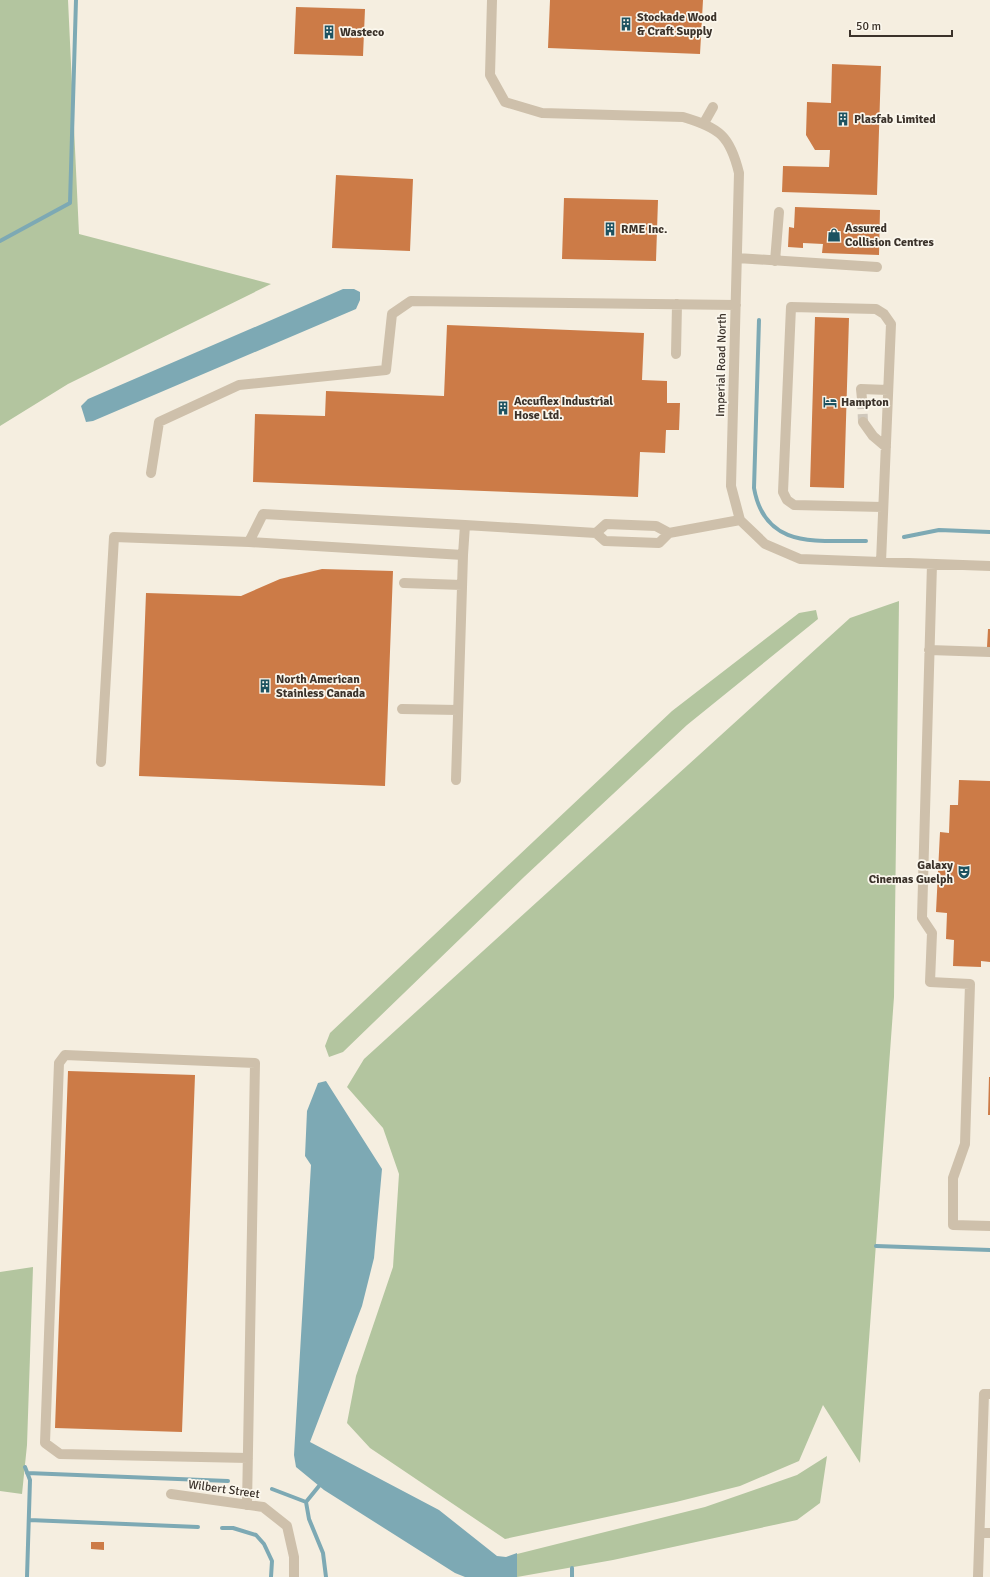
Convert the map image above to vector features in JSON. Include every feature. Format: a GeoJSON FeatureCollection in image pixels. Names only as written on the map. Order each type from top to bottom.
{"type":"FeatureCollection","features":[{"type":"Feature","properties":{"kind":"street","name":"Imperial Road North"},"geometry":{"type":"LineString","coordinates":[[492,0],[490,75],[505,102],[542,113],[683,117],[704,123],[722,134],[734,152],[739,173],[731,486],[740,520]]}},
{"type":"Feature","properties":{"kind":"street"},"geometry":{"type":"LineString","coordinates":[[704,123],[713,107]]}},
{"type":"Feature","properties":{"kind":"street"},"geometry":{"type":"LineString","coordinates":[[775,261],[779,212]]}},
{"type":"Feature","properties":{"kind":"street"},"geometry":{"type":"LineString","coordinates":[[737,258],[877,267]]}},
{"type":"Feature","properties":{"kind":"street"},"geometry":{"type":"LineString","coordinates":[[151,473],[159,422],[240,385],[386,370],[392,314],[411,301],[736,305]]}},
{"type":"Feature","properties":{"kind":"street"},"geometry":{"type":"LineString","coordinates":[[676,354],[677,304]]}},
{"type":"Feature","properties":{"kind":"street"},"geometry":{"type":"LineString","coordinates":[[881,562],[891,324],[884,314],[876,309],[791,307],[783,492],[787,500],[794,505],[883,508]]}},
{"type":"Feature","properties":{"kind":"street"},"geometry":{"type":"LineString","coordinates":[[862,399],[861,389],[888,390]]}},
{"type":"Feature","properties":{"kind":"street"},"geometry":{"type":"LineString","coordinates":[[863,422],[873,436],[886,447]]}},
{"type":"Feature","properties":{"kind":"street"},"geometry":{"type":"LineString","coordinates":[[249,542],[264,514],[596,534],[605,541],[658,543],[669,533],[740,520],[765,544],[800,559],[990,566]]}},
{"type":"Feature","properties":{"kind":"street"},"geometry":{"type":"LineString","coordinates":[[596,534],[606,524],[656,526],[669,533]]}},
{"type":"Feature","properties":{"kind":"street"},"geometry":{"type":"LineString","coordinates":[[456,780],[465,525]]}},
{"type":"Feature","properties":{"kind":"street"},"geometry":{"type":"LineString","coordinates":[[101,762],[114,537],[249,542],[463,555]]}},
{"type":"Feature","properties":{"kind":"street"},"geometry":{"type":"LineString","coordinates":[[932,564],[922,918],[932,933],[930,982],[970,984],[965,1144],[954,1178],[953,1225],[990,1226]]}},
{"type":"Feature","properties":{"kind":"street"},"geometry":{"type":"LineString","coordinates":[[404,583],[462,585]]}},
{"type":"Feature","properties":{"kind":"street"},"geometry":{"type":"LineString","coordinates":[[929,650],[990,652]]}},
{"type":"Feature","properties":{"kind":"street"},"geometry":{"type":"LineString","coordinates":[[402,708],[458,710]]}},
{"type":"Feature","properties":{"kind":"street"},"geometry":{"type":"LineString","coordinates":[[247,1505],[248,1458],[255,1063],[65,1055],[59,1063],[45,1443],[60,1454],[248,1458]]}},
{"type":"Feature","properties":{"kind":"street"},"geometry":{"type":"LineString","coordinates":[[978,1577],[985,1533],[984,1394],[990,1394]]}},
{"type":"Feature","properties":{"kind":"street","name":"Wilbert Street"},"geometry":{"type":"LineString","coordinates":[[171,1494],[263,1507],[287,1526],[294,1557],[294,1577]]}},
{"type":"Feature","properties":{"kind":"green space"},"geometry":{"type":"Polygon","coordinates":[[[0,0],[68,0],[79,234],[271,284],[68,384],[0,426],[0,0]]]}},
{"type":"Feature","properties":{"kind":"green space"},"geometry":{"type":"Polygon","coordinates":[[[899,601],[894,997],[860,1463],[823,1405],[799,1461],[740,1486],[676,1502],[505,1539],[370,1448],[347,1423],[356,1376],[393,1267],[399,1174],[383,1128],[347,1087],[364,1059],[850,618],[899,601]]]}},
{"type":"Feature","properties":{"kind":"green space"},"geometry":{"type":"Polygon","coordinates":[[[816,610],[818,619],[687,725],[524,877],[343,1052],[329,1057],[325,1046],[330,1033],[672,711],[799,613],[816,610]]]}},
{"type":"Feature","properties":{"kind":"green space"},"geometry":{"type":"Polygon","coordinates":[[[33,1267],[27,1445],[22,1494],[0,1491],[0,1272],[33,1267]]]}},
{"type":"Feature","properties":{"kind":"green space"},"geometry":{"type":"Polygon","coordinates":[[[827,1456],[820,1503],[797,1520],[613,1560],[517,1577],[517,1554],[705,1507],[797,1475],[827,1456]]]}},
{"type":"Feature","properties":{"kind":"water"},"geometry":{"type":"Polygon","coordinates":[[[343,289],[354,289],[360,292],[360,300],[356,309],[93,421],[86,422],[81,406],[88,399],[343,289]]]}},
{"type":"Feature","properties":{"kind":"water"},"geometry":{"type":"Polygon","coordinates":[[[326,1081],[382,1169],[374,1258],[362,1306],[310,1442],[439,1510],[497,1556],[506,1557],[517,1553],[517,1577],[465,1577],[455,1573],[324,1490],[296,1467],[294,1455],[311,1165],[305,1156],[307,1111],[318,1083],[326,1081]]]}},
{"type":"Feature","properties":{"kind":"building","name":"Stockade Wood & Craft Supply"},"geometry":{"type":"Polygon","coordinates":[[[550,0],[703,0],[700,54],[548,48],[550,0]]]}},
{"type":"Feature","properties":{"kind":"building","name":"Wasteco"},"geometry":{"type":"Polygon","coordinates":[[[296,7],[365,9],[363,56],[294,54],[296,7]]]}},
{"type":"Feature","properties":{"kind":"building","name":"Plasfab Limited"},"geometry":{"type":"Polygon","coordinates":[[[832,64],[881,66],[877,195],[782,192],[783,166],[829,167],[830,150],[815,150],[806,135],[807,102],[831,103],[832,64]]]}},
{"type":"Feature","properties":{"kind":"building"},"geometry":{"type":"Polygon","coordinates":[[[336,175],[413,179],[410,251],[332,248],[336,175]]]}},
{"type":"Feature","properties":{"kind":"building","name":"RME Inc."},"geometry":{"type":"Polygon","coordinates":[[[564,198],[658,200],[656,261],[562,259],[564,198]]]}},
{"type":"Feature","properties":{"kind":"building","name":"Assured Collision Centres"},"geometry":{"type":"Polygon","coordinates":[[[795,207],[880,210],[879,255],[822,253],[823,244],[803,243],[803,248],[788,247],[789,227],[794,228],[795,207]]]}},
{"type":"Feature","properties":{"kind":"building","name":"Hampton"},"geometry":{"type":"Polygon","coordinates":[[[815,317],[849,318],[844,488],[810,487],[815,317]]]}},
{"type":"Feature","properties":{"kind":"building","name":"Accuflex Industrial Hose Ltd."},"geometry":{"type":"Polygon","coordinates":[[[447,325],[644,333],[642,380],[667,381],[667,403],[680,403],[679,430],[666,430],[665,453],[640,452],[638,497],[253,482],[255,414],[325,416],[326,391],[444,396],[447,325]]]}},
{"type":"Feature","properties":{"kind":"building","name":"North American Stainless Canada"},"geometry":{"type":"Polygon","coordinates":[[[322,569],[393,571],[385,786],[139,776],[146,593],[241,596],[280,579],[322,569]]]}},
{"type":"Feature","properties":{"kind":"building"},"geometry":{"type":"Polygon","coordinates":[[[988,629],[990,629],[990,647],[987,647],[988,629]]]}},
{"type":"Feature","properties":{"kind":"building","name":"Galaxy Cinemas Guelph"},"geometry":{"type":"Polygon","coordinates":[[[959,780],[990,781],[990,962],[981,961],[981,967],[953,966],[954,940],[946,939],[947,913],[936,912],[940,832],[949,833],[950,805],[958,805],[959,780]]]}},
{"type":"Feature","properties":{"kind":"building"},"geometry":{"type":"Polygon","coordinates":[[[68,1071],[195,1075],[182,1432],[55,1428],[68,1071]]]}},
{"type":"Feature","properties":{"kind":"building"},"geometry":{"type":"Polygon","coordinates":[[[989,1077],[990,1115],[988,1115],[989,1077]]]}},
{"type":"Feature","properties":{"kind":"building"},"geometry":{"type":"Polygon","coordinates":[[[91,1542],[104,1542],[104,1550],[91,1549],[91,1542]]]}},
{"type":"Feature","properties":{"kind":"waterway"},"geometry":{"type":"LineString","coordinates":[[0,241],[70,203],[76,0]]}},
{"type":"Feature","properties":{"kind":"waterway"},"geometry":{"type":"LineString","coordinates":[[759,320],[754,488],[760,508],[769,522],[781,532],[796,537],[829,541],[866,541]]}},
{"type":"Feature","properties":{"kind":"waterway"},"geometry":{"type":"LineString","coordinates":[[904,537],[939,530],[990,532]]}},
{"type":"Feature","properties":{"kind":"waterway"},"geometry":{"type":"LineString","coordinates":[[876,1246],[990,1250]]}},
{"type":"Feature","properties":{"kind":"waterway"},"geometry":{"type":"LineString","coordinates":[[25,1467],[30,1480],[27,1577]]}},
{"type":"Feature","properties":{"kind":"waterway"},"geometry":{"type":"LineString","coordinates":[[27,1473],[228,1481]]}},
{"type":"Feature","properties":{"kind":"waterway"},"geometry":{"type":"LineString","coordinates":[[306,1502],[319,1486]]}},
{"type":"Feature","properties":{"kind":"waterway"},"geometry":{"type":"LineString","coordinates":[[272,1489],[306,1502],[309,1519],[323,1553],[326,1577]]}},
{"type":"Feature","properties":{"kind":"waterway"},"geometry":{"type":"LineString","coordinates":[[29,1520],[198,1527]]}},
{"type":"Feature","properties":{"kind":"waterway"},"geometry":{"type":"LineString","coordinates":[[222,1528],[233,1528],[256,1535],[264,1544],[272,1561],[271,1577]]}},
{"type":"Feature","properties":{"kind":"waterway"},"geometry":{"type":"LineString","coordinates":[[572,1568],[572,1577]]}},
{"type":"Feature","properties":{"kind":"tunnel"},"geometry":{"type":"LineString","coordinates":[[862,399],[863,422]]}},
{"type":"Feature","properties":{"kind":"place","name":"Stockade Wood & Craft Supply"},"geometry":{"type":"Point","coordinates":[626,24]}},
{"type":"Feature","properties":{"kind":"place","name":"Wasteco"},"geometry":{"type":"Point","coordinates":[329,32]}},
{"type":"Feature","properties":{"kind":"place","name":"Plasfab Limited"},"geometry":{"type":"Point","coordinates":[843,119]}},
{"type":"Feature","properties":{"kind":"place","name":"RME Inc."},"geometry":{"type":"Point","coordinates":[610,229]}},
{"type":"Feature","properties":{"kind":"place","name":"Assured Collision Centres"},"geometry":{"type":"Point","coordinates":[834,235]}},
{"type":"Feature","properties":{"kind":"place","name":"Hampton"},"geometry":{"type":"Point","coordinates":[830,402]}},
{"type":"Feature","properties":{"kind":"place","name":"Accuflex Industrial Hose Ltd."},"geometry":{"type":"Point","coordinates":[503,408]}},
{"type":"Feature","properties":{"kind":"place","name":"North American Stainless Canada"},"geometry":{"type":"Point","coordinates":[265,686]}},
{"type":"Feature","properties":{"kind":"place","name":"Galaxy Cinemas Guelph"},"geometry":{"type":"Point","coordinates":[964,872]}}]}
